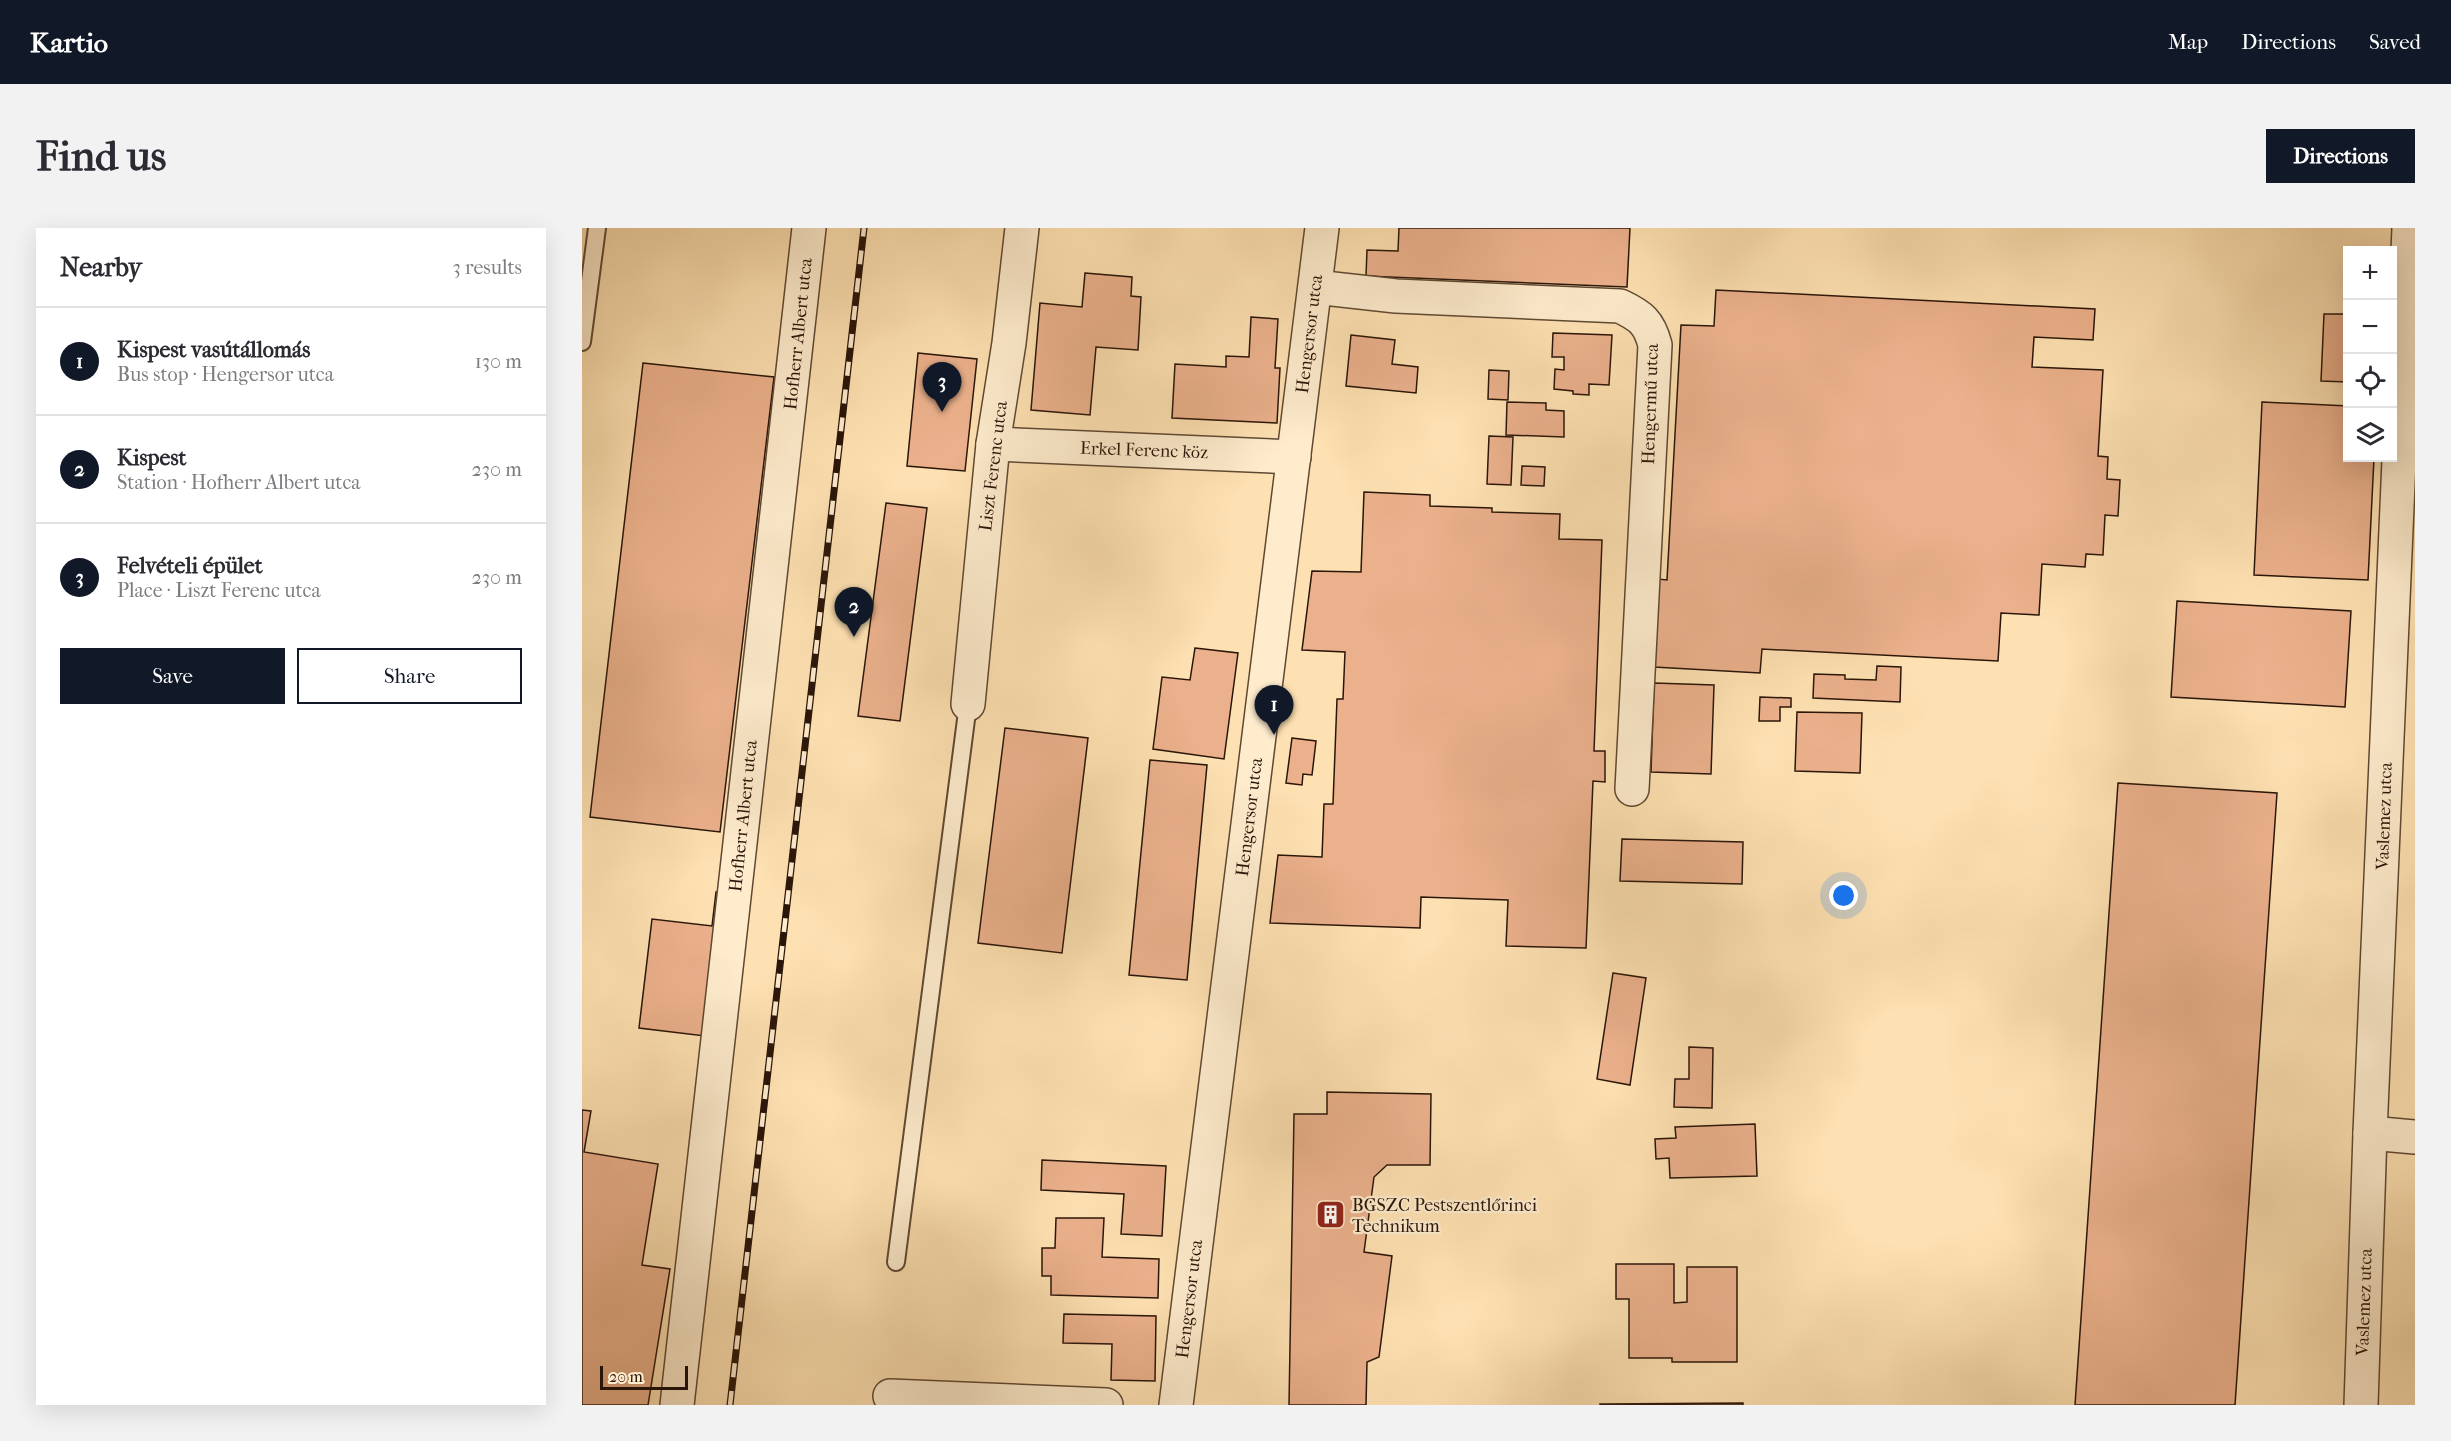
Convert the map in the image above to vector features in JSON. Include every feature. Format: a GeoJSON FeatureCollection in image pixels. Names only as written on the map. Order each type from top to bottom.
{"type":"FeatureCollection","features":[{"type":"Feature","properties":{"kind":"street","name":"Hofherr Albert utca"},"geometry":{"type":"LineString","coordinates":[[677,1405],[809,228]]}},
{"type":"Feature","properties":{"kind":"street","name":"Liszt Ferenc utca"},"geometry":{"type":"LineString","coordinates":[[968,704],[993,444],[1009,343],[1022,228]]}},
{"type":"Feature","properties":{"kind":"street","name":"Hengersor utca"},"geometry":{"type":"LineString","coordinates":[[1176,1405],[1322,228]]}},
{"type":"Feature","properties":{"kind":"street","name":"Vaslemez utca"},"geometry":{"type":"LineString","coordinates":[[2361,1405],[2370,1133],[2409,228]]}},
{"type":"Feature","properties":{"kind":"street","name":"Hengermű utca"},"geometry":{"type":"LineString","coordinates":[[1315,286],[1396,296],[1620,306],[1637,314],[1651,329],[1655,345],[1632,789]]}},
{"type":"Feature","properties":{"kind":"street","name":"Erkel Ferenc köz"},"geometry":{"type":"LineString","coordinates":[[993,444],[1294,457]]}},
{"type":"Feature","properties":{"kind":"street"},"geometry":{"type":"LineString","coordinates":[[2370,1133],[2415,1137]]}},
{"type":"Feature","properties":{"kind":"street"},"geometry":{"type":"LineString","coordinates":[[890,1396],[1106,1405]]}},
{"type":"Feature","properties":{"kind":"lane"},"geometry":{"type":"LineString","coordinates":[[582,342],[597,228]]}},
{"type":"Feature","properties":{"kind":"lane"},"geometry":{"type":"LineString","coordinates":[[896,1262],[968,704]]}},
{"type":"Feature","properties":{"kind":"building"},"geometry":{"type":"Polygon","coordinates":[[[1399,228],[1630,228],[1627,287],[1366,276],[1367,250],[1398,251],[1399,228]]]}},
{"type":"Feature","properties":{"kind":"building"},"geometry":{"type":"Polygon","coordinates":[[[1085,273],[1132,277],[1131,296],[1141,297],[1138,350],[1096,347],[1090,415],[1031,410],[1040,303],[1082,307],[1085,273]]]}},
{"type":"Feature","properties":{"kind":"building"},"geometry":{"type":"Polygon","coordinates":[[[1716,290],[2095,309],[2093,340],[2034,337],[2032,367],[2103,370],[2098,456],[2108,457],[2107,479],[2120,480],[2118,516],[2105,515],[2103,555],[2086,554],[2085,567],[2042,564],[2039,615],[2001,613],[1998,661],[1762,649],[1760,673],[1654,667],[1658,579],[1667,580],[1681,325],[1714,326],[1716,290]]]}},
{"type":"Feature","properties":{"kind":"building"},"geometry":{"type":"Polygon","coordinates":[[[2324,314],[2343,314],[2343,382],[2321,381],[2324,314]]]}},
{"type":"Feature","properties":{"kind":"building"},"geometry":{"type":"Polygon","coordinates":[[[1251,317],[1278,319],[1275,368],[1280,368],[1277,423],[1172,418],[1175,364],[1226,367],[1226,356],[1249,357],[1251,317]]]}},
{"type":"Feature","properties":{"kind":"building"},"geometry":{"type":"Polygon","coordinates":[[[1553,333],[1612,335],[1609,385],[1589,384],[1589,395],[1554,389],[1555,369],[1564,370],[1564,357],[1552,357],[1553,333]]]}},
{"type":"Feature","properties":{"kind":"building"},"geometry":{"type":"Polygon","coordinates":[[[1351,335],[1395,340],[1392,364],[1418,367],[1416,393],[1346,386],[1351,335]]]}},
{"type":"Feature","properties":{"kind":"building"},"geometry":{"type":"Polygon","coordinates":[[[918,353],[977,359],[965,471],[907,466],[918,353]]]}},
{"type":"Feature","properties":{"kind":"building"},"geometry":{"type":"Polygon","coordinates":[[[643,363],[774,377],[720,832],[590,817],[643,363]]]}},
{"type":"Feature","properties":{"kind":"building"},"geometry":{"type":"Polygon","coordinates":[[[1489,370],[1509,371],[1508,400],[1488,399],[1489,370]]]}},
{"type":"Feature","properties":{"kind":"building"},"geometry":{"type":"Polygon","coordinates":[[[1507,402],[1546,403],[1546,410],[1564,411],[1564,437],[1506,435],[1507,402]]]}},
{"type":"Feature","properties":{"kind":"building"},"geometry":{"type":"Polygon","coordinates":[[[2262,402],[2343,406],[2343,462],[2374,462],[2368,580],[2254,575],[2262,402]]]}},
{"type":"Feature","properties":{"kind":"building"},"geometry":{"type":"Polygon","coordinates":[[[1489,436],[1513,437],[1511,485],[1487,484],[1489,436]]]}},
{"type":"Feature","properties":{"kind":"building"},"geometry":{"type":"Polygon","coordinates":[[[1522,466],[1545,467],[1544,486],[1521,485],[1522,466]]]}},
{"type":"Feature","properties":{"kind":"building"},"geometry":{"type":"Polygon","coordinates":[[[1364,492],[1430,495],[1430,506],[1492,508],[1492,512],[1560,514],[1559,539],[1602,540],[1594,751],[1605,751],[1605,782],[1593,781],[1586,948],[1506,946],[1508,900],[1421,897],[1420,928],[1270,923],[1278,855],[1322,857],[1324,804],[1333,804],[1337,699],[1343,699],[1345,652],[1302,650],[1312,571],[1361,572],[1364,492]]]}},
{"type":"Feature","properties":{"kind":"building"},"geometry":{"type":"Polygon","coordinates":[[[886,503],[927,508],[900,721],[858,716],[886,503]]]}},
{"type":"Feature","properties":{"kind":"building"},"geometry":{"type":"Polygon","coordinates":[[[2177,601],[2351,611],[2345,707],[2171,697],[2177,601]]]}},
{"type":"Feature","properties":{"kind":"building"},"geometry":{"type":"Polygon","coordinates":[[[1195,648],[1238,653],[1224,759],[1153,749],[1162,677],[1190,680],[1195,648]]]}},
{"type":"Feature","properties":{"kind":"building"},"geometry":{"type":"Polygon","coordinates":[[[1877,666],[1901,667],[1900,702],[1813,698],[1814,674],[1845,675],[1845,679],[1876,680],[1877,666]]]}},
{"type":"Feature","properties":{"kind":"building"},"geometry":{"type":"Polygon","coordinates":[[[1654,683],[1714,685],[1711,774],[1651,772],[1654,683]]]}},
{"type":"Feature","properties":{"kind":"building"},"geometry":{"type":"Polygon","coordinates":[[[1760,697],[1791,698],[1791,707],[1780,707],[1780,721],[1759,721],[1760,697]]]}},
{"type":"Feature","properties":{"kind":"building"},"geometry":{"type":"Polygon","coordinates":[[[1797,712],[1862,713],[1860,773],[1795,771],[1797,712]]]}},
{"type":"Feature","properties":{"kind":"building"},"geometry":{"type":"Polygon","coordinates":[[[1005,728],[1088,738],[1062,953],[978,943],[1005,728]]]}},
{"type":"Feature","properties":{"kind":"building"},"geometry":{"type":"Polygon","coordinates":[[[1292,738],[1316,741],[1312,775],[1303,774],[1302,785],[1286,783],[1292,738]]]}},
{"type":"Feature","properties":{"kind":"building"},"geometry":{"type":"Polygon","coordinates":[[[1150,760],[1207,765],[1187,980],[1129,975],[1150,760]]]}},
{"type":"Feature","properties":{"kind":"building"},"geometry":{"type":"Polygon","coordinates":[[[2118,783],[2277,793],[2235,1405],[2075,1405],[2118,783]]]}},
{"type":"Feature","properties":{"kind":"building"},"geometry":{"type":"Polygon","coordinates":[[[1622,839],[1743,842],[1742,884],[1620,881],[1622,839]]]}},
{"type":"Feature","properties":{"kind":"building"},"geometry":{"type":"Polygon","coordinates":[[[716,892],[726,893],[705,1036],[639,1028],[652,919],[712,926],[716,892]]]}},
{"type":"Feature","properties":{"kind":"building"},"geometry":{"type":"Polygon","coordinates":[[[1613,973],[1646,978],[1630,1085],[1597,1079],[1613,973]]]}},
{"type":"Feature","properties":{"kind":"building"},"geometry":{"type":"Polygon","coordinates":[[[1689,1047],[1713,1048],[1712,1108],[1674,1107],[1675,1079],[1689,1079],[1689,1047]]]}},
{"type":"Feature","properties":{"kind":"building","name":"BGSZC Pestszentlőrinci Technikum"},"geometry":{"type":"Polygon","coordinates":[[[1327,1092],[1431,1094],[1430,1165],[1387,1165],[1374,1177],[1364,1252],[1392,1256],[1379,1357],[1367,1362],[1366,1405],[1289,1405],[1294,1114],[1327,1114],[1327,1092]]]}},
{"type":"Feature","properties":{"kind":"building"},"geometry":{"type":"Polygon","coordinates":[[[582,1110],[591,1111],[584,1152],[658,1164],[642,1265],[670,1269],[648,1405],[582,1405],[582,1110]]]}},
{"type":"Feature","properties":{"kind":"building"},"geometry":{"type":"Polygon","coordinates":[[[1755,1124],[1757,1176],[1670,1178],[1669,1158],[1656,1159],[1655,1139],[1676,1138],[1675,1127],[1755,1124]]]}},
{"type":"Feature","properties":{"kind":"building"},"geometry":{"type":"Polygon","coordinates":[[[1042,1160],[1166,1166],[1162,1236],[1121,1234],[1124,1194],[1041,1190],[1042,1160]]]}},
{"type":"Feature","properties":{"kind":"building"},"geometry":{"type":"Polygon","coordinates":[[[1056,1218],[1104,1218],[1102,1257],[1159,1259],[1158,1298],[1051,1295],[1051,1276],[1042,1276],[1042,1248],[1055,1248],[1056,1218]]]}},
{"type":"Feature","properties":{"kind":"building"},"geometry":{"type":"Polygon","coordinates":[[[1616,1264],[1674,1264],[1674,1303],[1687,1302],[1687,1267],[1737,1267],[1737,1362],[1672,1362],[1672,1358],[1629,1358],[1629,1299],[1616,1299],[1616,1264]]]}},
{"type":"Feature","properties":{"kind":"building"},"geometry":{"type":"Polygon","coordinates":[[[1064,1314],[1156,1316],[1155,1381],[1111,1380],[1112,1344],[1063,1343],[1064,1314]]]}},
{"type":"Feature","properties":{"kind":"building"},"geometry":{"type":"Polygon","coordinates":[[[1743,1403],[1743,1405],[1600,1405],[1600,1404],[1743,1403]]]}},
{"type":"Feature","properties":{"kind":"railway"},"geometry":{"type":"LineString","coordinates":[[730,1405],[864,228]]}},
{"type":"Feature","properties":{"kind":"place","name":"Felvételi épület"},"geometry":{"type":"Point","coordinates":[942,412]}},
{"type":"Feature","properties":{"kind":"place","name":"Kispest"},"geometry":{"type":"Point","coordinates":[854,637]}},
{"type":"Feature","properties":{"kind":"place","name":"Kispest vasútállomás"},"geometry":{"type":"Point","coordinates":[1274,735]}},
{"type":"Feature","properties":{"kind":"place","name":"BGSZC Pestszentlőrinci Technikum"},"geometry":{"type":"Point","coordinates":[1331,1215]}}]}
